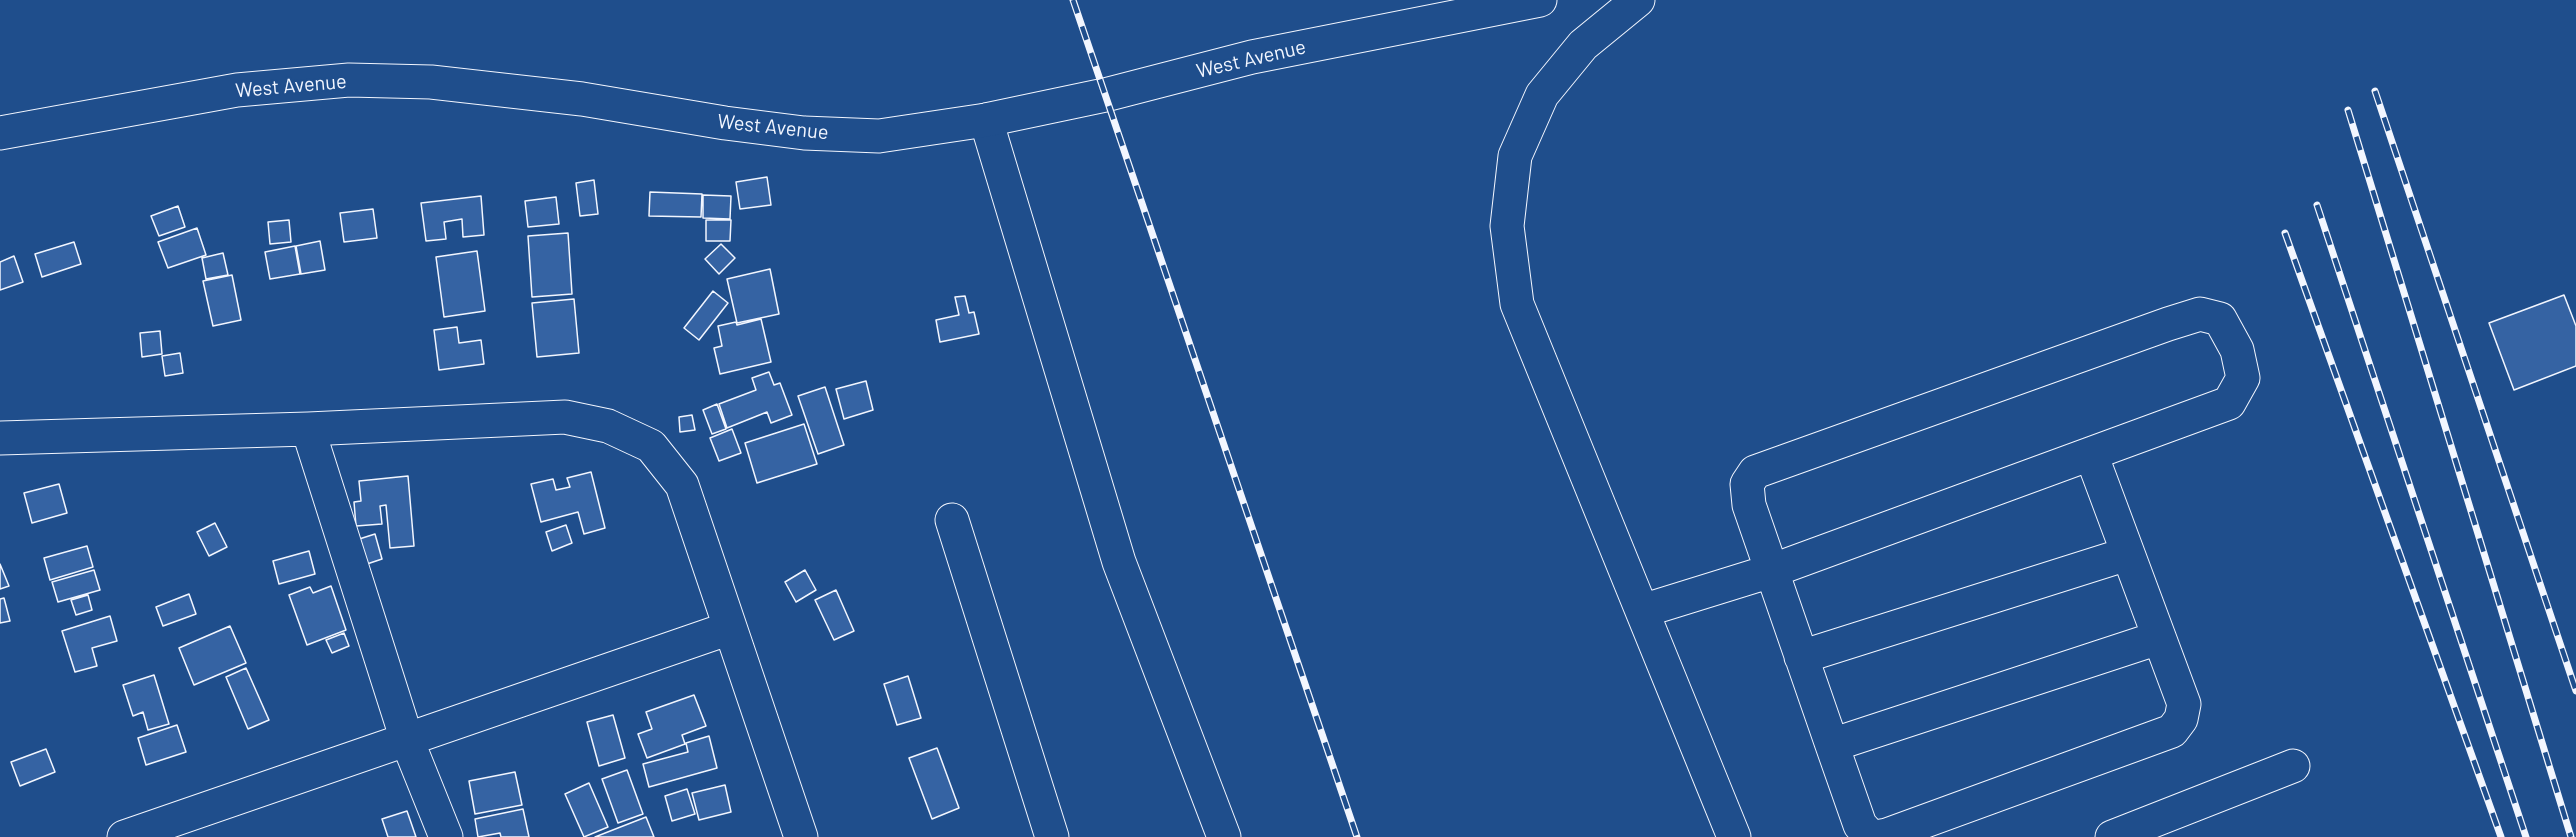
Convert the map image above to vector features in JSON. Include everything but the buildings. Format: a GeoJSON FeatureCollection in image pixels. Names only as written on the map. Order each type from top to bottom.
{"type":"FeatureCollection","features":[{"type":"Feature","properties":{"kind":"street","name":"West Avenue"},"geometry":{"type":"LineString","coordinates":[[0,133],[237,90],[349,80],[454,84],[582,99],[725,123],[804,133],[879,136],[986,120],[1105,95],[1252,57],[1540,0]]}},
{"type":"Feature","properties":{"kind":"street"},"geometry":{"type":"LineString","coordinates":[[1638,0],[1583,45],[1542,95],[1515,156],[1507,226],[1517,304],[1734,837]]}},
{"type":"Feature","properties":{"kind":"street"},"geometry":{"type":"LineString","coordinates":[[986,120],[1119,562],[1224,837]]}},
{"type":"Feature","properties":{"kind":"street"},"geometry":{"type":"LineString","coordinates":[[1642,611],[1771,571],[2229,403],[2243,378],[2237,351],[2220,319],[2200,314],[1755,472],[1747,484],[1749,505],[1771,571],[1860,825],[1871,837]]}},
{"type":"Feature","properties":{"kind":"street"},"geometry":{"type":"LineString","coordinates":[[0,438],[308,429],[565,417],[608,426],[651,446],[682,485],[801,837]]}},
{"type":"Feature","properties":{"kind":"street"},"geometry":{"type":"LineString","coordinates":[[308,429],[407,740],[446,837]]}},
{"type":"Feature","properties":{"kind":"street"},"geometry":{"type":"LineString","coordinates":[[1876,837],[2172,731],[2181,719],[2184,704],[2091,454]]}},
{"type":"Feature","properties":{"kind":"street"},"geometry":{"type":"LineString","coordinates":[[952,520],[1052,837]]}},
{"type":"Feature","properties":{"kind":"street"},"geometry":{"type":"LineString","coordinates":[[1801,657],[2127,554]]}},
{"type":"Feature","properties":{"kind":"street"},"geometry":{"type":"LineString","coordinates":[[124,837],[730,628]]}},
{"type":"Feature","properties":{"kind":"street"},"geometry":{"type":"LineString","coordinates":[[1832,745],[2158,638]]}},
{"type":"Feature","properties":{"kind":"street"},"geometry":{"type":"LineString","coordinates":[[2112,837],[2293,766]]}},
{"type":"Feature","properties":{"kind":"railway"},"geometry":{"type":"LineString","coordinates":[[1073,0],[1357,837]]}},
{"type":"Feature","properties":{"kind":"railway"},"geometry":{"type":"LineString","coordinates":[[2375,91],[2576,691]]}},
{"type":"Feature","properties":{"kind":"railway"},"geometry":{"type":"LineString","coordinates":[[2348,110],[2571,837]]}},
{"type":"Feature","properties":{"kind":"railway"},"geometry":{"type":"LineString","coordinates":[[2317,205],[2526,837]]}},
{"type":"Feature","properties":{"kind":"railway"},"geometry":{"type":"LineString","coordinates":[[2285,233],[2501,837]]}}]}
